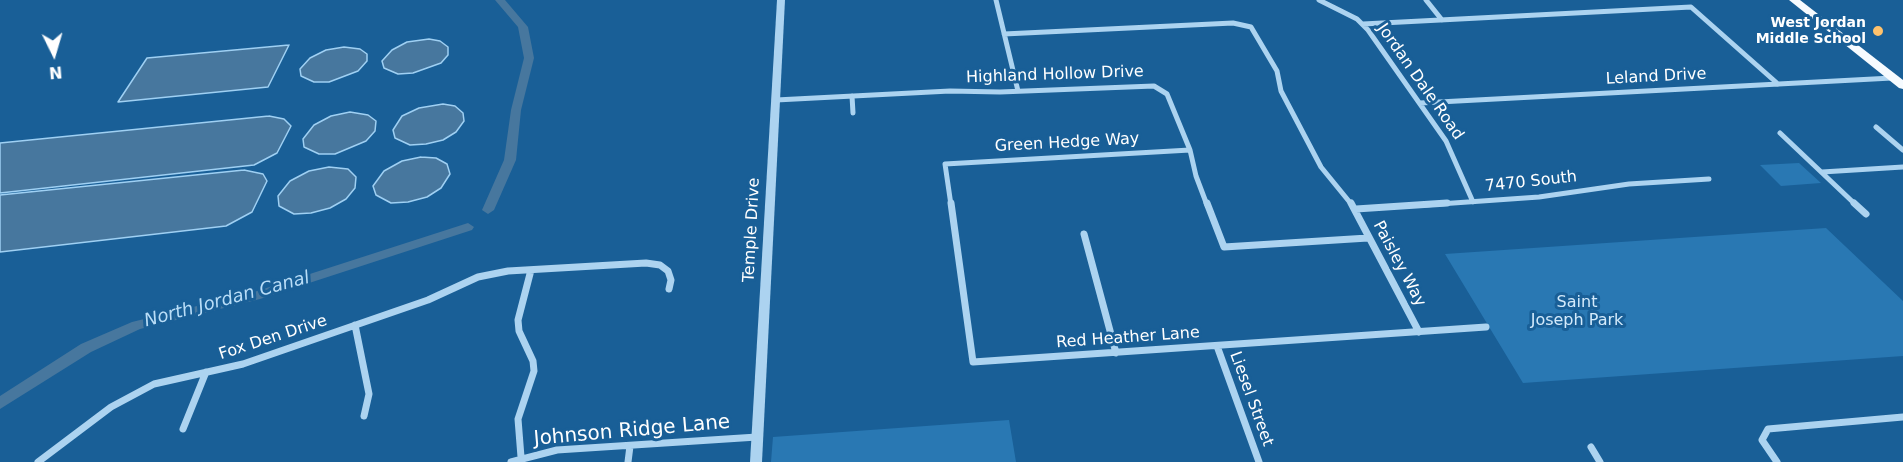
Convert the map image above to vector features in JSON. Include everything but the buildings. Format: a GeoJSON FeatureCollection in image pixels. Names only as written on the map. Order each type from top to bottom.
{"type":"FeatureCollection","features":[{"type":"Feature","properties":{"kind":"main road"},"geometry":{"type":"LineString","coordinates":[[1794,0],[1903,86]]}},
{"type":"Feature","properties":{"kind":"street","name":"Temple Drive"},"geometry":{"type":"LineString","coordinates":[[756,462],[781,0]]}},
{"type":"Feature","properties":{"kind":"street"},"geometry":{"type":"LineString","coordinates":[[996,0],[1018,91]]}},
{"type":"Feature","properties":{"kind":"street","name":"Jordan Dale Road"},"geometry":{"type":"LineString","coordinates":[[1319,0],[1363,24],[1420,103],[1453,154],[1473,201]]}},
{"type":"Feature","properties":{"kind":"street"},"geometry":{"type":"LineString","coordinates":[[1426,0],[1442,20]]}},
{"type":"Feature","properties":{"kind":"street"},"geometry":{"type":"LineString","coordinates":[[1363,24],[1691,7],[1779,84]]}},
{"type":"Feature","properties":{"kind":"street","name":"Paisley Way"},"geometry":{"type":"LineString","coordinates":[[1004,34],[1246,24],[1255,32],[1277,70],[1284,98],[1321,167],[1356,209],[1368,238],[1419,332]]}},
{"type":"Feature","properties":{"kind":"street","name":"Leland Drive"},"geometry":{"type":"LineString","coordinates":[[1420,103],[1893,78]]}},
{"type":"Feature","properties":{"kind":"street","name":"Highland Hollow Drive"},"geometry":{"type":"LineString","coordinates":[[776,100],[957,91],[1018,91],[1147,85],[1161,87],[1167,94],[1190,150],[1196,176],[1224,247],[1368,238]]}},
{"type":"Feature","properties":{"kind":"street"},"geometry":{"type":"LineString","coordinates":[[852,96],[853,113]]}},
{"type":"Feature","properties":{"kind":"street"},"geometry":{"type":"LineString","coordinates":[[1876,127],[1903,150]]}},
{"type":"Feature","properties":{"kind":"street"},"geometry":{"type":"LineString","coordinates":[[1780,133],[1866,214]]}},
{"type":"Feature","properties":{"kind":"street","name":"Green Hedge Way"},"geometry":{"type":"LineString","coordinates":[[945,164],[1190,150]]}},
{"type":"Feature","properties":{"kind":"street","name":"Red Heather Lane"},"geometry":{"type":"LineString","coordinates":[[945,164],[973,362],[1486,327]]}},
{"type":"Feature","properties":{"kind":"street"},"geometry":{"type":"LineString","coordinates":[[1822,172],[1903,167]]}},
{"type":"Feature","properties":{"kind":"street","name":"7470 South"},"geometry":{"type":"LineString","coordinates":[[1356,209],[1557,196],[1629,184],[1709,179]]}},
{"type":"Feature","properties":{"kind":"street"},"geometry":{"type":"LineString","coordinates":[[1084,234],[1116,352]]}},
{"type":"Feature","properties":{"kind":"street","name":"Fox Den Drive"},"geometry":{"type":"LineString","coordinates":[[38,462],[125,397],[170,379],[243,364],[428,300],[478,277],[531,270],[653,264],[668,271],[671,280],[669,289]]}},
{"type":"Feature","properties":{"kind":"street"},"geometry":{"type":"LineString","coordinates":[[521,457],[517,433],[518,419],[534,371],[533,360],[519,331],[518,320],[531,270]]}},
{"type":"Feature","properties":{"kind":"street"},"geometry":{"type":"LineString","coordinates":[[355,325],[369,394],[364,416]]}},
{"type":"Feature","properties":{"kind":"street","name":"Liesel Street"},"geometry":{"type":"LineString","coordinates":[[1216,346],[1259,462]]}},
{"type":"Feature","properties":{"kind":"street"},"geometry":{"type":"LineString","coordinates":[[183,429],[206,372]]}},
{"type":"Feature","properties":{"kind":"street"},"geometry":{"type":"LineString","coordinates":[[1777,462],[1762,440],[1764,433],[1776,427],[1903,417]]}},
{"type":"Feature","properties":{"kind":"street","name":"Johnson Ridge Lane"},"geometry":{"type":"LineString","coordinates":[[511,462],[521,457],[557,450],[758,437]]}},
{"type":"Feature","properties":{"kind":"street"},"geometry":{"type":"LineString","coordinates":[[628,462],[630,446]]}},
{"type":"Feature","properties":{"kind":"street"},"geometry":{"type":"LineString","coordinates":[[1591,447],[1600,462]]}},
{"type":"Feature","properties":{"kind":"green space"},"geometry":{"type":"Polygon","coordinates":[[[1799,163],[1821,183],[1781,186],[1760,165],[1799,163]]]}},
{"type":"Feature","properties":{"kind":"green space","name":"Saint Joseph Park"},"geometry":{"type":"Polygon","coordinates":[[[1826,228],[1903,301],[1903,356],[1523,383],[1445,254],[1826,228]]]}},
{"type":"Feature","properties":{"kind":"green space"},"geometry":{"type":"Polygon","coordinates":[[[1009,420],[1016,462],[771,462],[773,437],[1009,420]]]}},
{"type":"Feature","properties":{"kind":"shaded area"},"geometry":{"type":"Polygon","coordinates":[[[429,39],[440,41],[448,47],[448,55],[441,63],[413,73],[398,74],[384,68],[382,61],[392,50],[407,42],[429,39]]]}},
{"type":"Feature","properties":{"kind":"shaded area"},"geometry":{"type":"Polygon","coordinates":[[[289,45],[268,87],[118,102],[147,58],[289,45]]]}},
{"type":"Feature","properties":{"kind":"shaded area"},"geometry":{"type":"Polygon","coordinates":[[[344,47],[360,49],[367,54],[367,61],[358,71],[329,82],[314,82],[301,76],[300,69],[310,58],[326,50],[344,47]]]}},
{"type":"Feature","properties":{"kind":"shaded area"},"geometry":{"type":"Polygon","coordinates":[[[443,104],[455,106],[463,113],[464,121],[456,132],[443,140],[426,144],[410,145],[395,138],[393,130],[402,116],[419,108],[443,104]]]}},
{"type":"Feature","properties":{"kind":"shaded area"},"geometry":{"type":"Polygon","coordinates":[[[350,112],[368,115],[376,121],[375,131],[366,141],[335,154],[319,154],[304,147],[303,139],[314,125],[331,116],[350,112]]]}},
{"type":"Feature","properties":{"kind":"shaded area"},"geometry":{"type":"Polygon","coordinates":[[[269,116],[284,119],[291,126],[277,153],[254,165],[0,193],[0,143],[269,116]]]}},
{"type":"Feature","properties":{"kind":"shaded area"},"geometry":{"type":"Polygon","coordinates":[[[421,157],[436,158],[447,164],[450,174],[441,188],[427,197],[408,202],[391,203],[376,195],[373,186],[384,171],[402,161],[421,157]]]}},
{"type":"Feature","properties":{"kind":"shaded area"},"geometry":{"type":"Polygon","coordinates":[[[329,167],[348,169],[356,177],[355,188],[346,199],[330,208],[311,213],[294,214],[279,206],[278,196],[290,181],[309,171],[329,167]]]}},
{"type":"Feature","properties":{"kind":"shaded area"},"geometry":{"type":"Polygon","coordinates":[[[244,170],[263,174],[267,181],[252,212],[226,226],[0,252],[0,195],[244,170]]]}},
{"type":"Feature","properties":{"kind":"waterway","name":"North Jordan Canal"},"geometry":{"type":"LineString","coordinates":[[488,210],[510,160],[516,110],[529,58],[523,27],[500,0]]}},
{"type":"Feature","properties":{"kind":"waterway","name":"North Jordan Canal"},"geometry":{"type":"LineString","coordinates":[[0,403],[86,348],[137,325],[255,296],[468,227]]}},
{"type":"Feature","properties":{"kind":"place","name":"West Jordan Middle School"},"geometry":{"type":"Point","coordinates":[1878,31]}}]}
